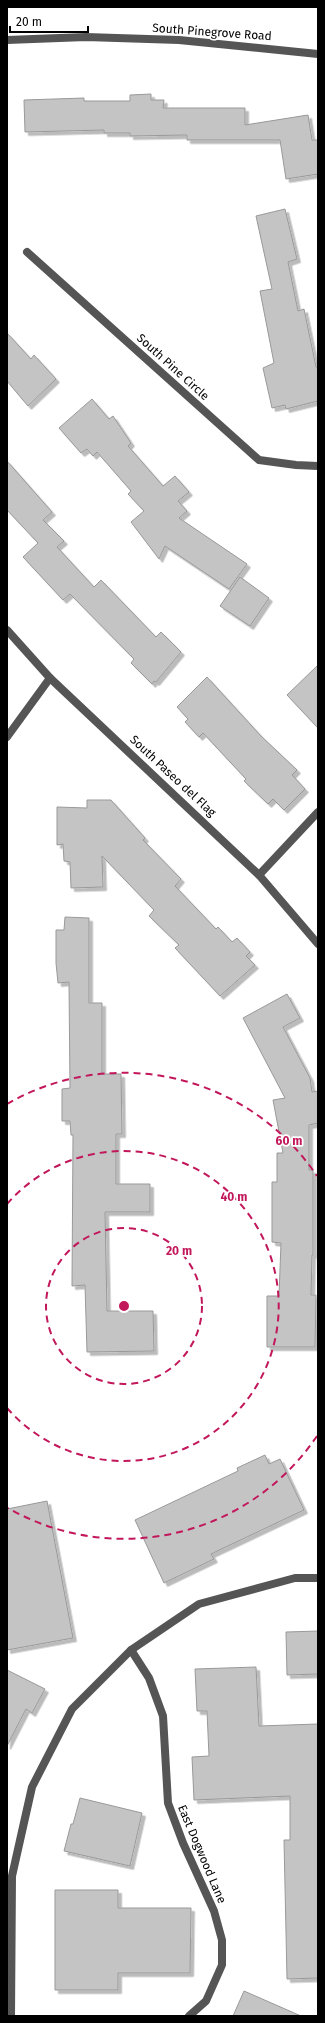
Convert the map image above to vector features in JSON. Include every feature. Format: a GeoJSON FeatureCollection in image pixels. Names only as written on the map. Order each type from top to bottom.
{"type":"FeatureCollection","features":[{"type":"Feature","properties":{"kind":"street","name":"South Pinegrove Road"},"geometry":{"type":"LineString","coordinates":[[7,40],[86,38],[179,40],[318,54]]}},
{"type":"Feature","properties":{"kind":"street","name":"South Pine Circle"},"geometry":{"type":"LineString","coordinates":[[27,252],[259,460],[296,466],[318,466]]}},
{"type":"Feature","properties":{"kind":"street","name":"South Paseo del Flag"},"geometry":{"type":"LineString","coordinates":[[7,630],[50,678],[260,875],[318,944]]}},
{"type":"Feature","properties":{"kind":"street"},"geometry":{"type":"LineString","coordinates":[[7,737],[50,678]]}},
{"type":"Feature","properties":{"kind":"street"},"geometry":{"type":"LineString","coordinates":[[260,875],[318,812]]}},
{"type":"Feature","properties":{"kind":"street"},"geometry":{"type":"LineString","coordinates":[[11,2016],[12,1876],[32,1787],[72,1709],[130,1650],[199,1604],[295,1578],[318,1578]]}},
{"type":"Feature","properties":{"kind":"street","name":"East Dogwood Lane"},"geometry":{"type":"LineString","coordinates":[[130,1650],[149,1678],[163,1716],[168,1803],[183,1843],[214,1911],[222,1940],[222,1965],[206,2001],[189,2016]]}},
{"type":"Feature","properties":{"kind":"building"},"geometry":{"type":"Polygon","coordinates":[[[151,94],[151,100],[164,100],[163,108],[245,108],[245,125],[308,115],[312,140],[318,140],[318,174],[286,179],[280,140],[187,140],[187,135],[130,136],[130,133],[104,133],[104,130],[25,132],[24,100],[84,98],[84,101],[130,101],[130,95],[151,94]]]}},
{"type":"Feature","properties":{"kind":"building"},"geometry":{"type":"Polygon","coordinates":[[[285,209],[297,259],[288,262],[298,311],[304,309],[316,367],[318,367],[318,401],[286,409],[285,405],[272,408],[263,368],[274,363],[260,291],[272,289],[256,216],[285,209]]]}},
{"type":"Feature","properties":{"kind":"building"},"geometry":{"type":"Polygon","coordinates":[[[7,333],[31,359],[34,355],[56,379],[28,406],[7,381],[7,333]]]}},
{"type":"Feature","properties":{"kind":"building"},"geometry":{"type":"Polygon","coordinates":[[[92,399],[109,419],[113,416],[131,443],[128,446],[163,486],[175,476],[189,492],[178,501],[187,511],[179,518],[247,564],[229,589],[165,546],[159,559],[131,522],[144,511],[128,494],[131,491],[97,452],[93,456],[87,449],[81,453],[59,428],[92,399]]]}},
{"type":"Feature","properties":{"kind":"building"},"geometry":{"type":"Polygon","coordinates":[[[7,461],[52,512],[43,520],[64,541],[57,547],[94,587],[101,580],[156,637],[161,632],[181,652],[156,682],[154,681],[152,684],[131,663],[134,659],[70,594],[63,600],[23,557],[38,543],[7,510],[7,461]]]}},
{"type":"Feature","properties":{"kind":"building"},"geometry":{"type":"Polygon","coordinates":[[[240,577],[269,598],[250,626],[220,606],[240,577]]]}},
{"type":"Feature","properties":{"kind":"building"},"geometry":{"type":"Polygon","coordinates":[[[318,665],[318,728],[287,695],[318,665]]]}},
{"type":"Feature","properties":{"kind":"building"},"geometry":{"type":"Polygon","coordinates":[[[207,677],[261,736],[297,770],[292,775],[305,789],[284,810],[273,799],[268,804],[244,781],[246,779],[203,733],[199,737],[185,722],[188,719],[177,707],[207,677]]]}},
{"type":"Feature","properties":{"kind":"building"},"geometry":{"type":"Polygon","coordinates":[[[87,800],[111,800],[145,838],[143,840],[181,879],[175,886],[216,929],[218,927],[232,942],[237,938],[250,952],[246,956],[255,965],[220,996],[175,948],[179,945],[149,916],[154,910],[102,856],[103,887],[71,888],[70,862],[64,861],[63,844],[57,845],[57,807],[87,808],[87,800]]]}},
{"type":"Feature","properties":{"kind":"building"},"geometry":{"type":"Polygon","coordinates":[[[65,917],[89,918],[89,1003],[102,1003],[102,1074],[121,1074],[122,1134],[116,1134],[116,1184],[150,1184],[150,1212],[105,1212],[107,1311],[153,1311],[154,1351],[87,1352],[85,1285],[72,1286],[73,1135],[71,1135],[70,1121],[62,1121],[62,1089],[70,1088],[69,982],[58,983],[56,963],[56,930],[64,930],[65,917]]]}},
{"type":"Feature","properties":{"kind":"building"},"geometry":{"type":"Polygon","coordinates":[[[287,994],[300,1018],[283,1027],[310,1078],[312,1092],[318,1091],[318,1123],[309,1125],[309,1170],[313,1170],[313,1255],[311,1295],[316,1295],[315,1347],[267,1347],[267,1296],[279,1296],[281,1243],[272,1242],[272,1182],[277,1182],[277,1153],[283,1153],[273,1100],[285,1098],[243,1018],[287,994]]]}},
{"type":"Feature","properties":{"kind":"building"},"geometry":{"type":"Polygon","coordinates":[[[265,1455],[269,1464],[280,1459],[304,1510],[211,1554],[214,1559],[164,1583],[135,1520],[238,1471],[237,1468],[265,1455]]]}},
{"type":"Feature","properties":{"kind":"building"},"geometry":{"type":"Polygon","coordinates":[[[47,1501],[73,1638],[7,1650],[7,1509],[47,1501]]]}},
{"type":"Feature","properties":{"kind":"building"},"geometry":{"type":"Polygon","coordinates":[[[318,1631],[318,1674],[287,1675],[286,1632],[318,1631]]]}},
{"type":"Feature","properties":{"kind":"building"},"geometry":{"type":"Polygon","coordinates":[[[256,1667],[259,1726],[318,1724],[318,1978],[287,1979],[284,1840],[290,1840],[290,1796],[194,1800],[192,1757],[209,1756],[207,1711],[197,1711],[195,1669],[256,1667]]]}},
{"type":"Feature","properties":{"kind":"building"},"geometry":{"type":"Polygon","coordinates":[[[7,1670],[45,1689],[32,1713],[26,1709],[7,1746],[7,1670]]]}},
{"type":"Feature","properties":{"kind":"building"},"geometry":{"type":"Polygon","coordinates":[[[80,1798],[142,1813],[130,1866],[64,1851],[80,1798]]]}},
{"type":"Feature","properties":{"kind":"building"},"geometry":{"type":"Polygon","coordinates":[[[55,1890],[118,1890],[118,1908],[191,1908],[190,1973],[118,1973],[118,1990],[55,1990],[55,1890]]]}},
{"type":"Feature","properties":{"kind":"building"},"geometry":{"type":"Polygon","coordinates":[[[244,1991],[301,2016],[233,2016],[244,1991]]]}}]}
